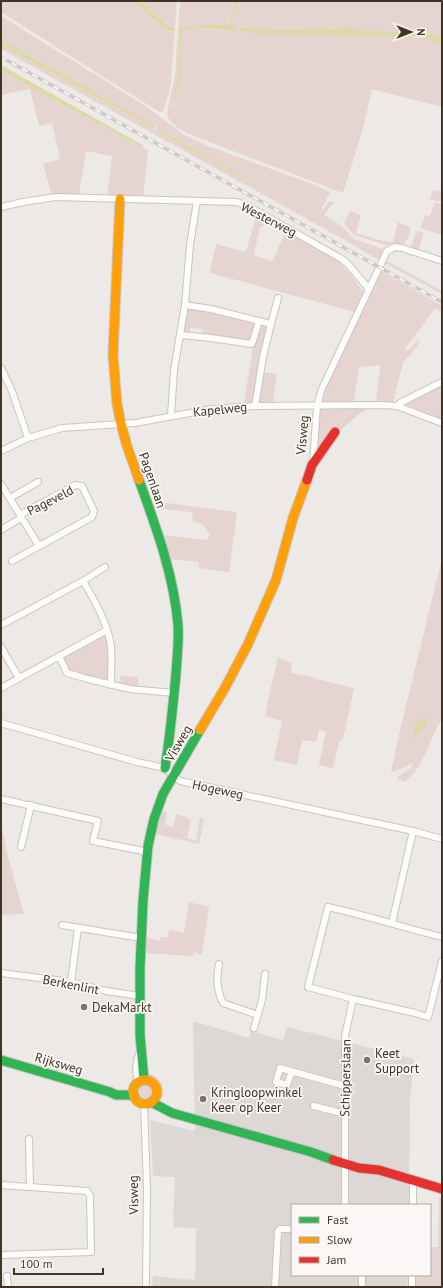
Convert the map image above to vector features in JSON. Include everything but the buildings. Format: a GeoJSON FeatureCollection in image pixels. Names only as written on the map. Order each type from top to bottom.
{"type":"FeatureCollection","features":[{"type":"Feature","properties":{"kind":"street","name":"Westerweg"},"geometry":{"type":"LineString","coordinates":[[1,207],[56,197],[237,202],[250,207],[340,258],[347,263],[368,289]]}},
{"type":"Feature","properties":{"kind":"street","name":"Pagenlaan"},"geometry":{"type":"LineString","coordinates":[[120,199],[113,355],[116,397],[121,424],[164,554],[178,626],[172,722],[165,768]]}},
{"type":"Feature","properties":{"kind":"street"},"geometry":{"type":"LineString","coordinates":[[170,416],[174,370],[185,305],[190,245],[197,201]]}},
{"type":"Feature","properties":{"kind":"street"},"geometry":{"type":"LineString","coordinates":[[368,289],[385,254],[392,248],[402,248],[442,262]]}},
{"type":"Feature","properties":{"kind":"street","name":"Visweg"},"geometry":{"type":"LineString","coordinates":[[137,1086],[140,1052],[141,938],[148,852],[158,805],[226,686],[248,644],[271,593],[296,511],[312,465],[317,406],[325,382],[368,289]]}},
{"type":"Feature","properties":{"kind":"street"},"geometry":{"type":"LineString","coordinates":[[255,406],[262,358],[278,298]]}},
{"type":"Feature","properties":{"kind":"street"},"geometry":{"type":"LineString","coordinates":[[185,305],[211,309],[271,324]]}},
{"type":"Feature","properties":{"kind":"street"},"geometry":{"type":"LineString","coordinates":[[180,336],[211,338],[252,344],[259,321]]}},
{"type":"Feature","properties":{"kind":"street"},"geometry":{"type":"LineString","coordinates":[[1,368],[12,390],[28,438]]}},
{"type":"Feature","properties":{"kind":"street"},"geometry":{"type":"LineString","coordinates":[[397,406],[400,403],[442,382]]}},
{"type":"Feature","properties":{"kind":"street","name":"Kapelweg"},"geometry":{"type":"LineString","coordinates":[[1,452],[28,438],[62,428],[135,423],[212,409],[255,406],[397,406],[442,423]]}},
{"type":"Feature","properties":{"kind":"street","name":"Visweg"},"geometry":{"type":"LineString","coordinates":[[312,465],[335,432]]}},
{"type":"Feature","properties":{"kind":"street"},"geometry":{"type":"LineString","coordinates":[[10,498],[38,482]]}},
{"type":"Feature","properties":{"kind":"street","name":"Pageveld"},"geometry":{"type":"LineString","coordinates":[[1,484],[39,546]]}},
{"type":"Feature","properties":{"kind":"street","name":"Pageveld"},"geometry":{"type":"LineString","coordinates":[[1,530],[75,485],[82,486],[94,511],[92,517],[12,562]]}},
{"type":"Feature","properties":{"kind":"street"},"geometry":{"type":"LineString","coordinates":[[1,625],[83,581],[105,567]]}},
{"type":"Feature","properties":{"kind":"street"},"geometry":{"type":"LineString","coordinates":[[83,581],[97,605],[107,630],[111,645],[111,685]]}},
{"type":"Feature","properties":{"kind":"street"},"geometry":{"type":"LineString","coordinates":[[1,688],[107,630]]}},
{"type":"Feature","properties":{"kind":"street"},"geometry":{"type":"LineString","coordinates":[[1,647],[18,678]]}},
{"type":"Feature","properties":{"kind":"street"},"geometry":{"type":"LineString","coordinates":[[59,656],[67,673],[130,689],[174,693]]}},
{"type":"Feature","properties":{"kind":"street","name":"Hogeweg"},"geometry":{"type":"LineString","coordinates":[[1,723],[137,762],[165,768],[180,781],[413,831],[442,839]]}},
{"type":"Feature","properties":{"kind":"street"},"geometry":{"type":"LineString","coordinates":[[1,799],[98,821],[93,841],[148,852]]}},
{"type":"Feature","properties":{"kind":"street"},"geometry":{"type":"LineString","coordinates":[[21,847],[31,805]]}},
{"type":"Feature","properties":{"kind":"street"},"geometry":{"type":"LineString","coordinates":[[392,924],[413,831]]}},
{"type":"Feature","properties":{"kind":"street"},"geometry":{"type":"LineString","coordinates":[[442,937],[411,930],[360,914],[328,907],[308,987],[353,999],[409,1011],[428,1017],[442,961]]}},
{"type":"Feature","properties":{"kind":"street"},"geometry":{"type":"LineString","coordinates":[[62,925],[141,938]]}},
{"type":"Feature","properties":{"kind":"street"},"geometry":{"type":"LineString","coordinates":[[71,982],[78,928]]}},
{"type":"Feature","properties":{"kind":"street"},"geometry":{"type":"LineString","coordinates":[[219,964],[218,986],[219,993],[224,1003],[258,1015]]}},
{"type":"Feature","properties":{"kind":"street","name":"Berkenlint"},"geometry":{"type":"LineString","coordinates":[[1,973],[71,982],[140,996]]}},
{"type":"Feature","properties":{"kind":"street"},"geometry":{"type":"LineString","coordinates":[[254,1028],[263,994],[265,974]]}},
{"type":"Feature","properties":{"kind":"street","name":"Schipperslaan"},"geometry":{"type":"LineString","coordinates":[[345,1204],[345,1036],[353,999]]}},
{"type":"Feature","properties":{"kind":"street","name":"Rijksweg"},"geometry":{"type":"LineString","coordinates":[[1,1060],[110,1092],[115,1089],[137,1086]]}},
{"type":"Feature","properties":{"kind":"street"},"geometry":{"type":"LineString","coordinates":[[292,1071],[345,1086]]}},
{"type":"Feature","properties":{"kind":"street"},"geometry":{"type":"LineString","coordinates":[[150,1100],[157,1092],[155,1085],[150,1081],[137,1086],[138,1101],[150,1100],[186,1116],[311,1152],[326,1158],[345,1161],[359,1168],[379,1170],[442,1189]]}},
{"type":"Feature","properties":{"kind":"street","name":"Visweg"},"geometry":{"type":"LineString","coordinates":[[146,1287],[150,1100]]}},
{"type":"Feature","properties":{"kind":"street"},"geometry":{"type":"LineString","coordinates":[[314,1106],[345,1114]]}},
{"type":"Feature","properties":{"kind":"street"},"geometry":{"type":"LineString","coordinates":[[28,1139],[30,1186]]}},
{"type":"Feature","properties":{"kind":"street"},"geometry":{"type":"LineString","coordinates":[[413,1180],[413,1204]]}},
{"type":"Feature","properties":{"kind":"street"},"geometry":{"type":"LineString","coordinates":[[1,1185],[87,1191],[90,1196],[92,1252],[1,1255]]}},
{"type":"Feature","properties":{"kind":"street"},"geometry":{"type":"LineString","coordinates":[[275,1287],[278,1231],[282,1228],[291,1229]]}},
{"type":"Feature","properties":{"kind":"street"},"geometry":{"type":"LineString","coordinates":[[7,1276],[8,1287]]}},
{"type":"Feature","properties":{"kind":"street"},"geometry":{"type":"LineString","coordinates":[[362,1276],[362,1287]]}},
{"type":"Feature","properties":{"kind":"street"},"geometry":{"type":"LineString","coordinates":[[412,1276],[412,1287]]}},
{"type":"Feature","properties":{"kind":"shaded area"},"geometry":{"type":"Polygon","coordinates":[[[1,1],[134,1],[170,32],[174,31],[141,1],[177,1],[171,81],[163,111],[160,112],[153,108],[1,12],[1,1]]]}},
{"type":"Feature","properties":{"kind":"shaded area"},"geometry":{"type":"Polygon","coordinates":[[[134,1],[141,1],[167,25],[174,28],[174,31],[168,31],[134,1]]]}},
{"type":"Feature","properties":{"kind":"shaded area"},"geometry":{"type":"Polygon","coordinates":[[[180,1],[236,1],[227,25],[205,25],[180,28],[179,68],[171,110],[181,70],[183,30],[203,28],[234,31],[231,23],[239,1],[442,1],[442,39],[427,33],[357,30],[352,28],[278,30],[243,27],[239,29],[310,35],[362,35],[429,38],[442,47],[442,107],[372,89],[363,128],[343,193],[194,136],[174,125],[168,118],[167,114],[175,75],[180,1]]]}},
{"type":"Feature","properties":{"kind":"shaded area"},"geometry":{"type":"Polygon","coordinates":[[[236,1],[239,1],[231,23],[235,26],[235,31],[203,28],[183,30],[181,70],[171,111],[179,68],[180,28],[205,25],[227,25],[236,1]]]}},
{"type":"Feature","properties":{"kind":"shaded area"},"geometry":{"type":"Polygon","coordinates":[[[1,16],[147,107],[184,135],[208,146],[330,192],[321,212],[329,202],[333,202],[334,204],[331,205],[324,215],[342,226],[354,239],[383,249],[380,259],[377,259],[1,49],[1,45],[154,128],[190,150],[258,185],[1,40],[1,16]]]}},
{"type":"Feature","properties":{"kind":"shaded area"},"geometry":{"type":"Polygon","coordinates":[[[240,27],[278,30],[352,28],[357,30],[427,33],[441,38],[442,47],[434,41],[423,37],[266,34],[239,31],[240,27]]]}},
{"type":"Feature","properties":{"kind":"shaded area"},"geometry":{"type":"Polygon","coordinates":[[[1,40],[155,126],[154,128],[1,45],[1,40]]]}},
{"type":"Feature","properties":{"kind":"shaded area"},"geometry":{"type":"Polygon","coordinates":[[[1,65],[144,146],[143,148],[1,71],[1,65]]]}},
{"type":"Feature","properties":{"kind":"shaded area"},"geometry":{"type":"Polygon","coordinates":[[[1,71],[148,150],[143,197],[107,196],[112,156],[86,151],[79,195],[55,195],[51,193],[43,164],[60,159],[52,123],[39,126],[30,89],[1,95],[1,71]]]}},
{"type":"Feature","properties":{"kind":"shaded area"},"geometry":{"type":"Polygon","coordinates":[[[157,128],[258,185],[190,150],[157,130],[157,128]]]}},
{"type":"Feature","properties":{"kind":"shaded area"},"geometry":{"type":"Polygon","coordinates":[[[433,190],[442,192],[442,202],[430,199],[433,190]]]}},
{"type":"Feature","properties":{"kind":"shaded area"},"geometry":{"type":"Polygon","coordinates":[[[435,202],[442,204],[442,235],[421,228],[425,215],[430,216],[435,202]]]}},
{"type":"Feature","properties":{"kind":"shaded area"},"geometry":{"type":"Polygon","coordinates":[[[350,211],[361,215],[356,233],[383,241],[393,242],[398,222],[410,227],[410,232],[406,241],[402,245],[386,245],[354,235],[344,223],[350,211]]]}},
{"type":"Feature","properties":{"kind":"shaded area"},"geometry":{"type":"Polygon","coordinates":[[[257,213],[269,219],[264,226],[260,227],[254,255],[272,262],[286,231],[337,259],[364,293],[355,312],[210,273],[216,244],[246,252],[257,213]]]}},
{"type":"Feature","properties":{"kind":"shaded area"},"geometry":{"type":"Polygon","coordinates":[[[417,231],[424,233],[418,251],[413,249],[411,246],[417,231]]]}},
{"type":"Feature","properties":{"kind":"shaded area"},"geometry":{"type":"Polygon","coordinates":[[[385,260],[442,291],[442,294],[385,263],[385,260]]]}},
{"type":"Feature","properties":{"kind":"shaded area"},"geometry":{"type":"Polygon","coordinates":[[[381,271],[442,306],[442,312],[435,308],[405,349],[408,351],[418,340],[420,341],[412,353],[403,362],[393,403],[376,402],[380,365],[359,367],[353,404],[326,404],[323,402],[322,397],[327,384],[381,271]]]}},
{"type":"Feature","properties":{"kind":"shaded area"},"geometry":{"type":"Polygon","coordinates":[[[187,309],[208,310],[251,321],[255,327],[251,340],[202,335],[202,329],[190,328],[189,334],[183,332],[187,309]]]}},
{"type":"Feature","properties":{"kind":"shaded area"},"geometry":{"type":"Polygon","coordinates":[[[263,324],[268,328],[254,400],[250,404],[244,404],[253,346],[255,341],[257,341],[258,331],[263,324]]]}},
{"type":"Feature","properties":{"kind":"shaded area"},"geometry":{"type":"Polygon","coordinates":[[[262,372],[277,374],[273,404],[260,404],[258,402],[262,372]]]}},
{"type":"Feature","properties":{"kind":"shaded area"},"geometry":{"type":"Polygon","coordinates":[[[442,385],[442,419],[407,404],[442,385]]]}},
{"type":"Feature","properties":{"kind":"shaded area"},"geometry":{"type":"Polygon","coordinates":[[[368,408],[346,425],[315,458],[320,409],[368,408]]]}},
{"type":"Feature","properties":{"kind":"shaded area"},"geometry":{"type":"Polygon","coordinates":[[[151,501],[237,512],[229,572],[199,568],[199,562],[169,559],[161,535],[207,540],[210,533],[202,524],[193,521],[192,512],[153,508],[151,501]]]}},
{"type":"Feature","properties":{"kind":"shaded area"},"geometry":{"type":"Polygon","coordinates":[[[441,563],[442,720],[438,725],[420,765],[404,782],[396,778],[411,768],[413,763],[391,772],[441,563]]]}},
{"type":"Feature","properties":{"kind":"shaded area"},"geometry":{"type":"Polygon","coordinates":[[[103,635],[107,637],[110,651],[109,677],[102,680],[69,671],[63,660],[65,656],[103,635]]]}},
{"type":"Feature","properties":{"kind":"shaded area"},"geometry":{"type":"Polygon","coordinates":[[[278,657],[292,663],[291,673],[354,688],[343,739],[339,742],[333,768],[319,765],[326,732],[319,730],[316,742],[302,740],[297,765],[274,760],[282,721],[265,716],[278,657]]]}},
{"type":"Feature","properties":{"kind":"shaded area"},"geometry":{"type":"Polygon","coordinates":[[[120,676],[138,677],[138,687],[121,685],[120,676]]]}},
{"type":"Feature","properties":{"kind":"shaded area"},"geometry":{"type":"Polygon","coordinates":[[[424,718],[426,719],[426,724],[415,739],[413,737],[413,731],[415,725],[418,721],[424,718]]]}},
{"type":"Feature","properties":{"kind":"shaded area"},"geometry":{"type":"Polygon","coordinates":[[[161,811],[167,812],[166,825],[173,827],[176,814],[187,817],[191,821],[187,838],[196,841],[200,818],[204,819],[199,844],[156,834],[161,811]]]}},
{"type":"Feature","properties":{"kind":"shaded area"},"geometry":{"type":"Polygon","coordinates":[[[1,825],[8,857],[24,914],[1,915],[1,825]]]}},
{"type":"Feature","properties":{"kind":"shaded area"},"geometry":{"type":"Polygon","coordinates":[[[189,902],[209,907],[202,955],[194,952],[193,956],[144,953],[147,937],[160,941],[161,937],[168,937],[169,930],[184,933],[189,902]]]}},
{"type":"Feature","properties":{"kind":"shaded area"},"geometry":{"type":"Polygon","coordinates":[[[193,1021],[249,1038],[251,1031],[283,1040],[287,1027],[414,1059],[410,1101],[409,1204],[291,1204],[291,1276],[408,1276],[407,1287],[152,1287],[153,1276],[195,1280],[196,1228],[173,1227],[175,1177],[153,1176],[150,1120],[195,1131],[193,1021]]]}},
{"type":"Feature","properties":{"kind":"shaded area"},"geometry":{"type":"Polygon","coordinates":[[[146,1073],[155,1076],[162,1085],[162,1098],[159,1088],[146,1073]]]}},
{"type":"Feature","properties":{"kind":"shaded area"},"geometry":{"type":"Polygon","coordinates":[[[145,1084],[151,1086],[153,1092],[151,1098],[145,1100],[139,1098],[137,1092],[139,1086],[145,1084]]]}},
{"type":"Feature","properties":{"kind":"shaded area"},"geometry":{"type":"Polygon","coordinates":[[[439,1197],[442,1199],[442,1287],[415,1287],[415,1276],[431,1276],[431,1247],[438,1247],[439,1197]]]}},
{"type":"Feature","properties":{"kind":"railway"},"geometry":{"type":"LineString","coordinates":[[1,57],[442,302]]}},
{"type":"Feature","properties":{"kind":"traffic: fast"},"geometry":{"type":"LineString","coordinates":[[139,480],[158,533],[173,588],[178,625],[176,674],[165,768]]}},
{"type":"Feature","properties":{"kind":"traffic: fast"},"geometry":{"type":"LineString","coordinates":[[144,1080],[140,1035],[140,968],[143,901],[148,846],[154,819],[163,794],[200,730]]}},
{"type":"Feature","properties":{"kind":"traffic: fast"},"geometry":{"type":"LineString","coordinates":[[1,1060],[116,1095],[134,1095]]}},
{"type":"Feature","properties":{"kind":"traffic: fast"},"geometry":{"type":"LineString","coordinates":[[151,1102],[172,1113],[311,1152],[333,1160]]}},
{"type":"Feature","properties":{"kind":"traffic: slow"},"geometry":{"type":"LineString","coordinates":[[120,199],[113,355],[117,404],[121,424],[139,480]]}},
{"type":"Feature","properties":{"kind":"traffic: slow"},"geometry":{"type":"LineString","coordinates":[[200,730],[226,686],[248,644],[276,580],[293,518],[307,480]]}},
{"type":"Feature","properties":{"kind":"traffic: slow"},"geometry":{"type":"LineString","coordinates":[[145,1080],[153,1084],[157,1092],[153,1100],[145,1104],[137,1100],[133,1092],[137,1084],[145,1080]]}},
{"type":"Feature","properties":{"kind":"traffic: jam"},"geometry":{"type":"LineString","coordinates":[[307,480],[312,465],[335,432]]}},
{"type":"Feature","properties":{"kind":"traffic: jam"},"geometry":{"type":"LineString","coordinates":[[333,1160],[359,1168],[379,1170],[442,1189]]}},
{"type":"Feature","properties":{"kind":"place","name":"DekaMarkt"},"geometry":{"type":"Point","coordinates":[84,1007]}},
{"type":"Feature","properties":{"kind":"place","name":"Keet Support"},"geometry":{"type":"Point","coordinates":[367,1060]}},
{"type":"Feature","properties":{"kind":"place","name":"Kringloopwinkel Keer op Keer"},"geometry":{"type":"Point","coordinates":[203,1099]}}]}
